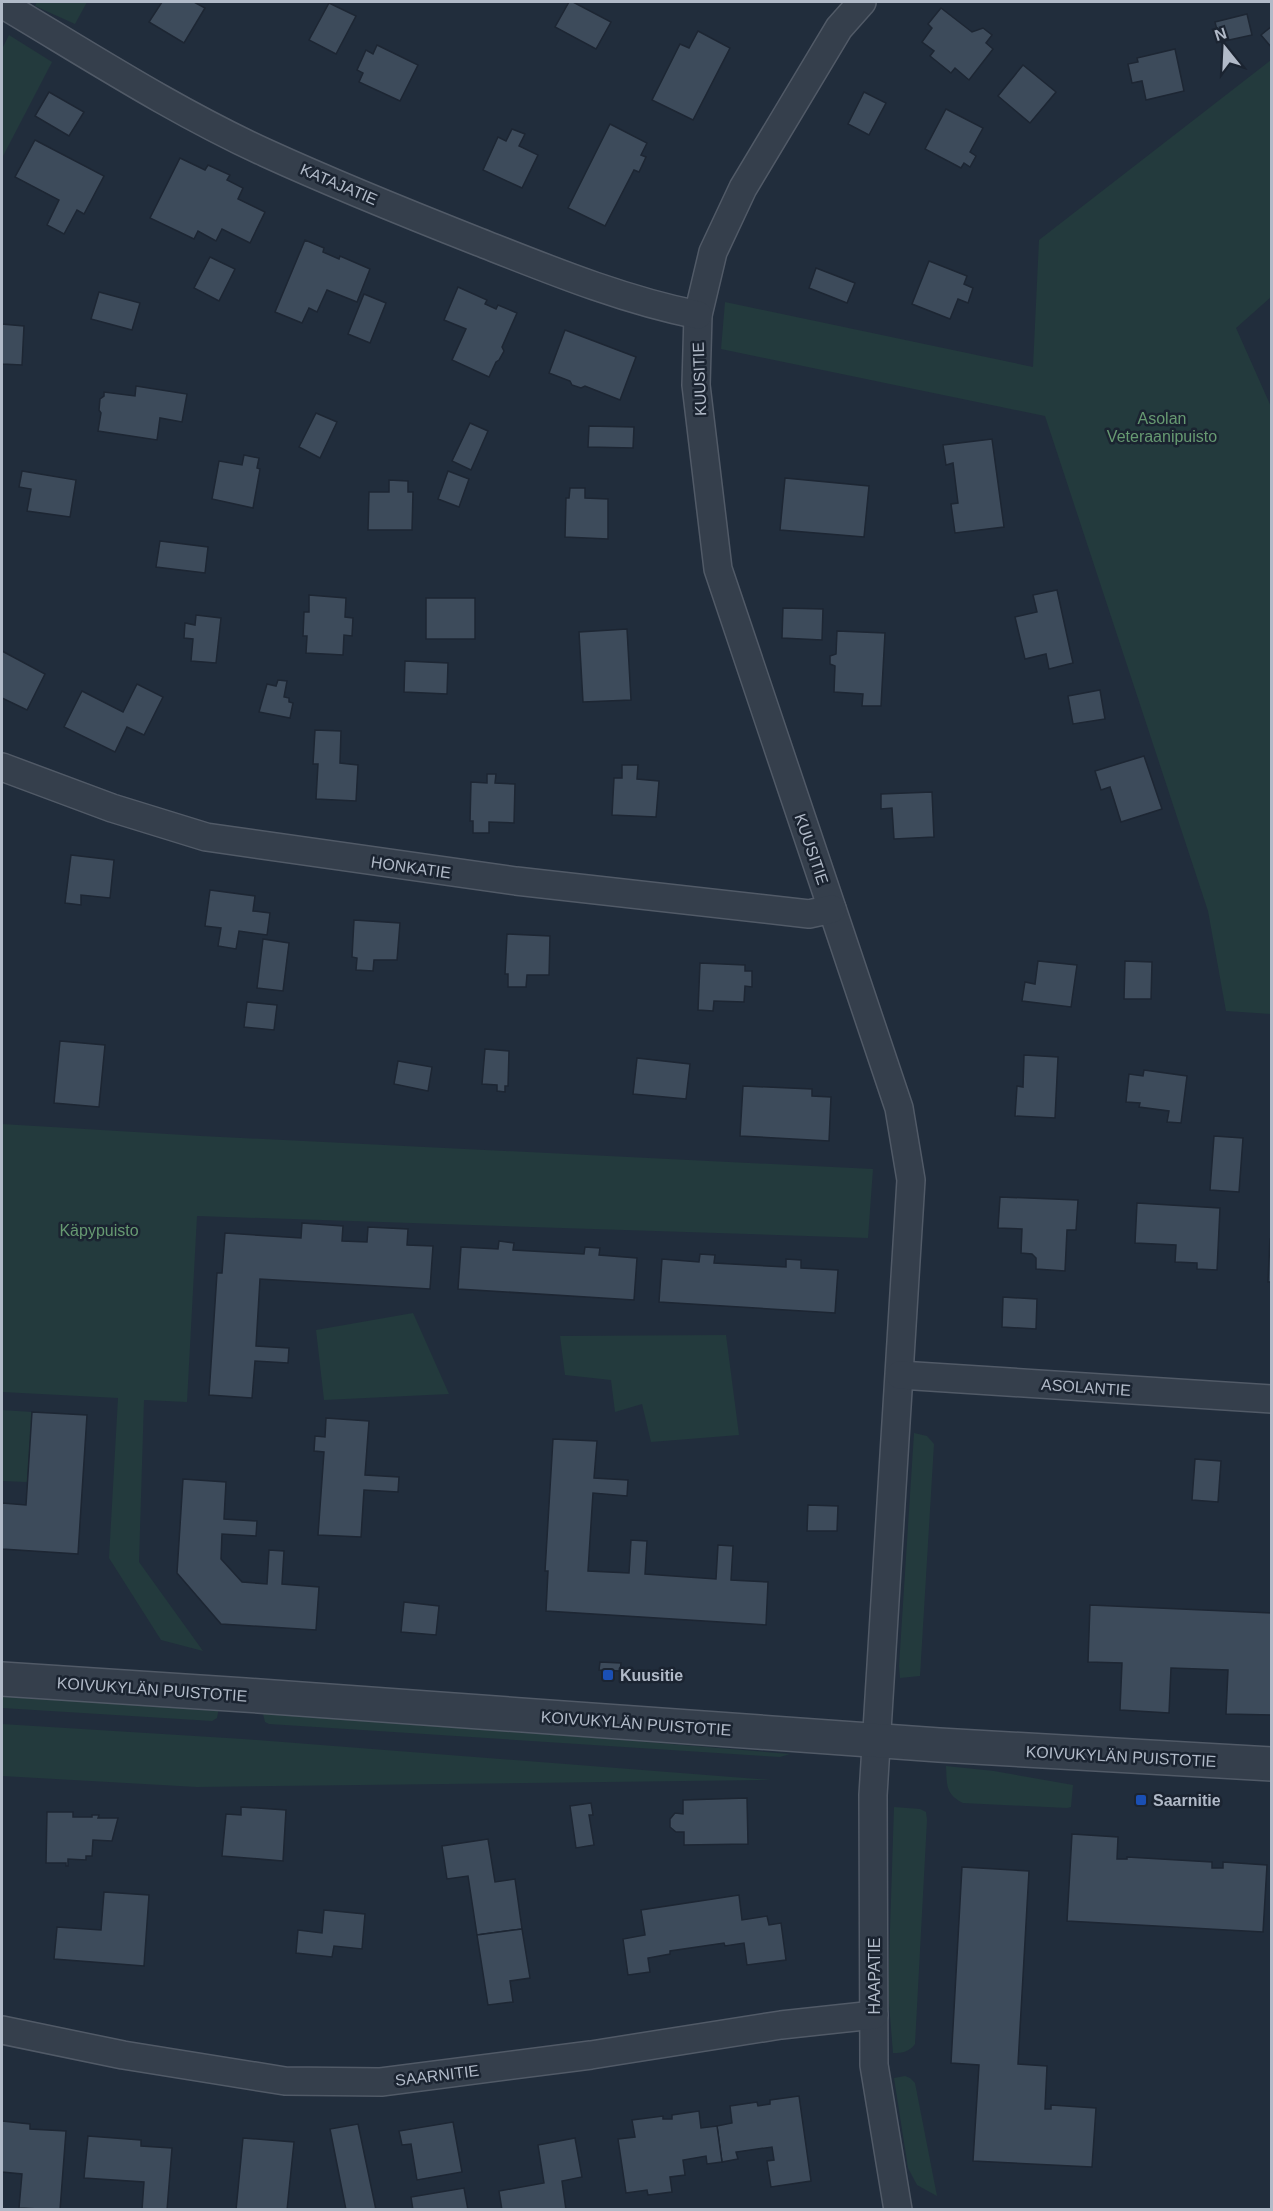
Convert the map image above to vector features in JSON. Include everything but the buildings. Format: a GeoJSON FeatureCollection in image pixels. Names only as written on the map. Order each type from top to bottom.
{"type":"FeatureCollection","features":[{"type":"Feature","properties":{"kind":"street","name":"KUUSITIE"},"geometry":{"type":"LineString","coordinates":[[862,2],[838,28],[743,188],[713,252],[698,315],[696,385],[718,569],[899,1108],[911,1180],[876,1740]]}},
{"type":"Feature","properties":{"kind":"street","name":"KATAJATIE"},"geometry":{"type":"LineString","coordinates":[[2,4],[170,104],[265,152],[553,271],[669,309],[698,315]]}},
{"type":"Feature","properties":{"kind":"street","name":"HONKATIE"},"geometry":{"type":"LineString","coordinates":[[2,767],[112,808],[206,837],[562,887],[809,914],[832,909]]}},
{"type":"Feature","properties":{"kind":"street","name":"ASOLANTIE"},"geometry":{"type":"LineString","coordinates":[[900,1375],[1272,1399]]}},
{"type":"Feature","properties":{"kind":"street","name":"KOIVUKYLÄN PUISTOTIE"},"geometry":{"type":"LineString","coordinates":[[2,1679],[876,1740],[1272,1764]]}},
{"type":"Feature","properties":{"kind":"street","name":"HAAPATIE"},"geometry":{"type":"LineString","coordinates":[[876,1740],[873,1795],[874,2066],[898,2210]]}},
{"type":"Feature","properties":{"kind":"street","name":"SAARNITIE"},"geometry":{"type":"LineString","coordinates":[[2,2030],[123,2055],[285,2081],[381,2082],[591,2055],[782,2025],[874,2015]]}},
{"type":"Feature","properties":{"kind":"green space"},"geometry":{"type":"Polygon","coordinates":[[[37,2],[87,2],[75,24],[35,6],[37,2]]]}},
{"type":"Feature","properties":{"kind":"green space"},"geometry":{"type":"Polygon","coordinates":[[[9,35],[52,62],[2,158],[2,49],[9,35]]]}},
{"type":"Feature","properties":{"kind":"green space","name":"Asolan Veteraanipuisto"},"geometry":{"type":"Polygon","coordinates":[[[1271,60],[1271,297],[1236,328],[1272,409],[1271,1014],[1226,1011],[1208,911],[1045,416],[721,349],[725,302],[1033,367],[1039,240],[1271,60]]]}},
{"type":"Feature","properties":{"kind":"green space","name":"Käpypuisto"},"geometry":{"type":"Polygon","coordinates":[[[2,1124],[873,1169],[868,1238],[197,1216],[187,1402],[144,1400],[139,1562],[203,1651],[161,1640],[109,1558],[118,1398],[2,1392],[2,1124]]]}},
{"type":"Feature","properties":{"kind":"green space"},"geometry":{"type":"Polygon","coordinates":[[[413,1313],[449,1394],[324,1400],[316,1330],[413,1313]]]}},
{"type":"Feature","properties":{"kind":"green space"},"geometry":{"type":"Polygon","coordinates":[[[726,1335],[739,1435],[651,1442],[642,1404],[615,1412],[611,1380],[565,1375],[560,1336],[726,1335]]]}},
{"type":"Feature","properties":{"kind":"green space"},"geometry":{"type":"Polygon","coordinates":[[[2,1410],[32,1412],[27,1482],[2,1481],[2,1410]]]}},
{"type":"Feature","properties":{"kind":"green space"},"geometry":{"type":"Polygon","coordinates":[[[914,1433],[927,1436],[934,1444],[920,1676],[900,1678],[899,1666],[914,1433]]]}},
{"type":"Feature","properties":{"kind":"green space"},"geometry":{"type":"Polygon","coordinates":[[[2,1693],[219,1707],[217,1718],[212,1721],[2,1708],[2,1693]]]}},
{"type":"Feature","properties":{"kind":"green space"},"geometry":{"type":"Polygon","coordinates":[[[262,1710],[790,1754],[780,1757],[269,1724],[265,1722],[262,1710]]]}},
{"type":"Feature","properties":{"kind":"green space"},"geometry":{"type":"Polygon","coordinates":[[[2,1724],[243,1739],[771,1780],[197,1787],[2,1776],[2,1724]]]}},
{"type":"Feature","properties":{"kind":"green space"},"geometry":{"type":"Polygon","coordinates":[[[946,1766],[994,1771],[1073,1785],[1071,1807],[963,1803],[950,1792],[946,1766]]]}},
{"type":"Feature","properties":{"kind":"green space"},"geometry":{"type":"Polygon","coordinates":[[[894,1807],[920,1809],[926,1812],[927,1820],[915,2044],[906,2052],[900,2053],[893,2053],[888,1991],[894,1807]]]}},
{"type":"Feature","properties":{"kind":"green space"},"geometry":{"type":"Polygon","coordinates":[[[905,2076],[915,2083],[937,2196],[917,2185],[908,2168],[894,2078],[905,2076]]]}},
{"type":"Feature","properties":{"kind":"place","name":"Kuusitie"},"geometry":{"type":"Point","coordinates":[608,1675]}},
{"type":"Feature","properties":{"kind":"place","name":"Saarnitie"},"geometry":{"type":"Point","coordinates":[1141,1800]}}]}
